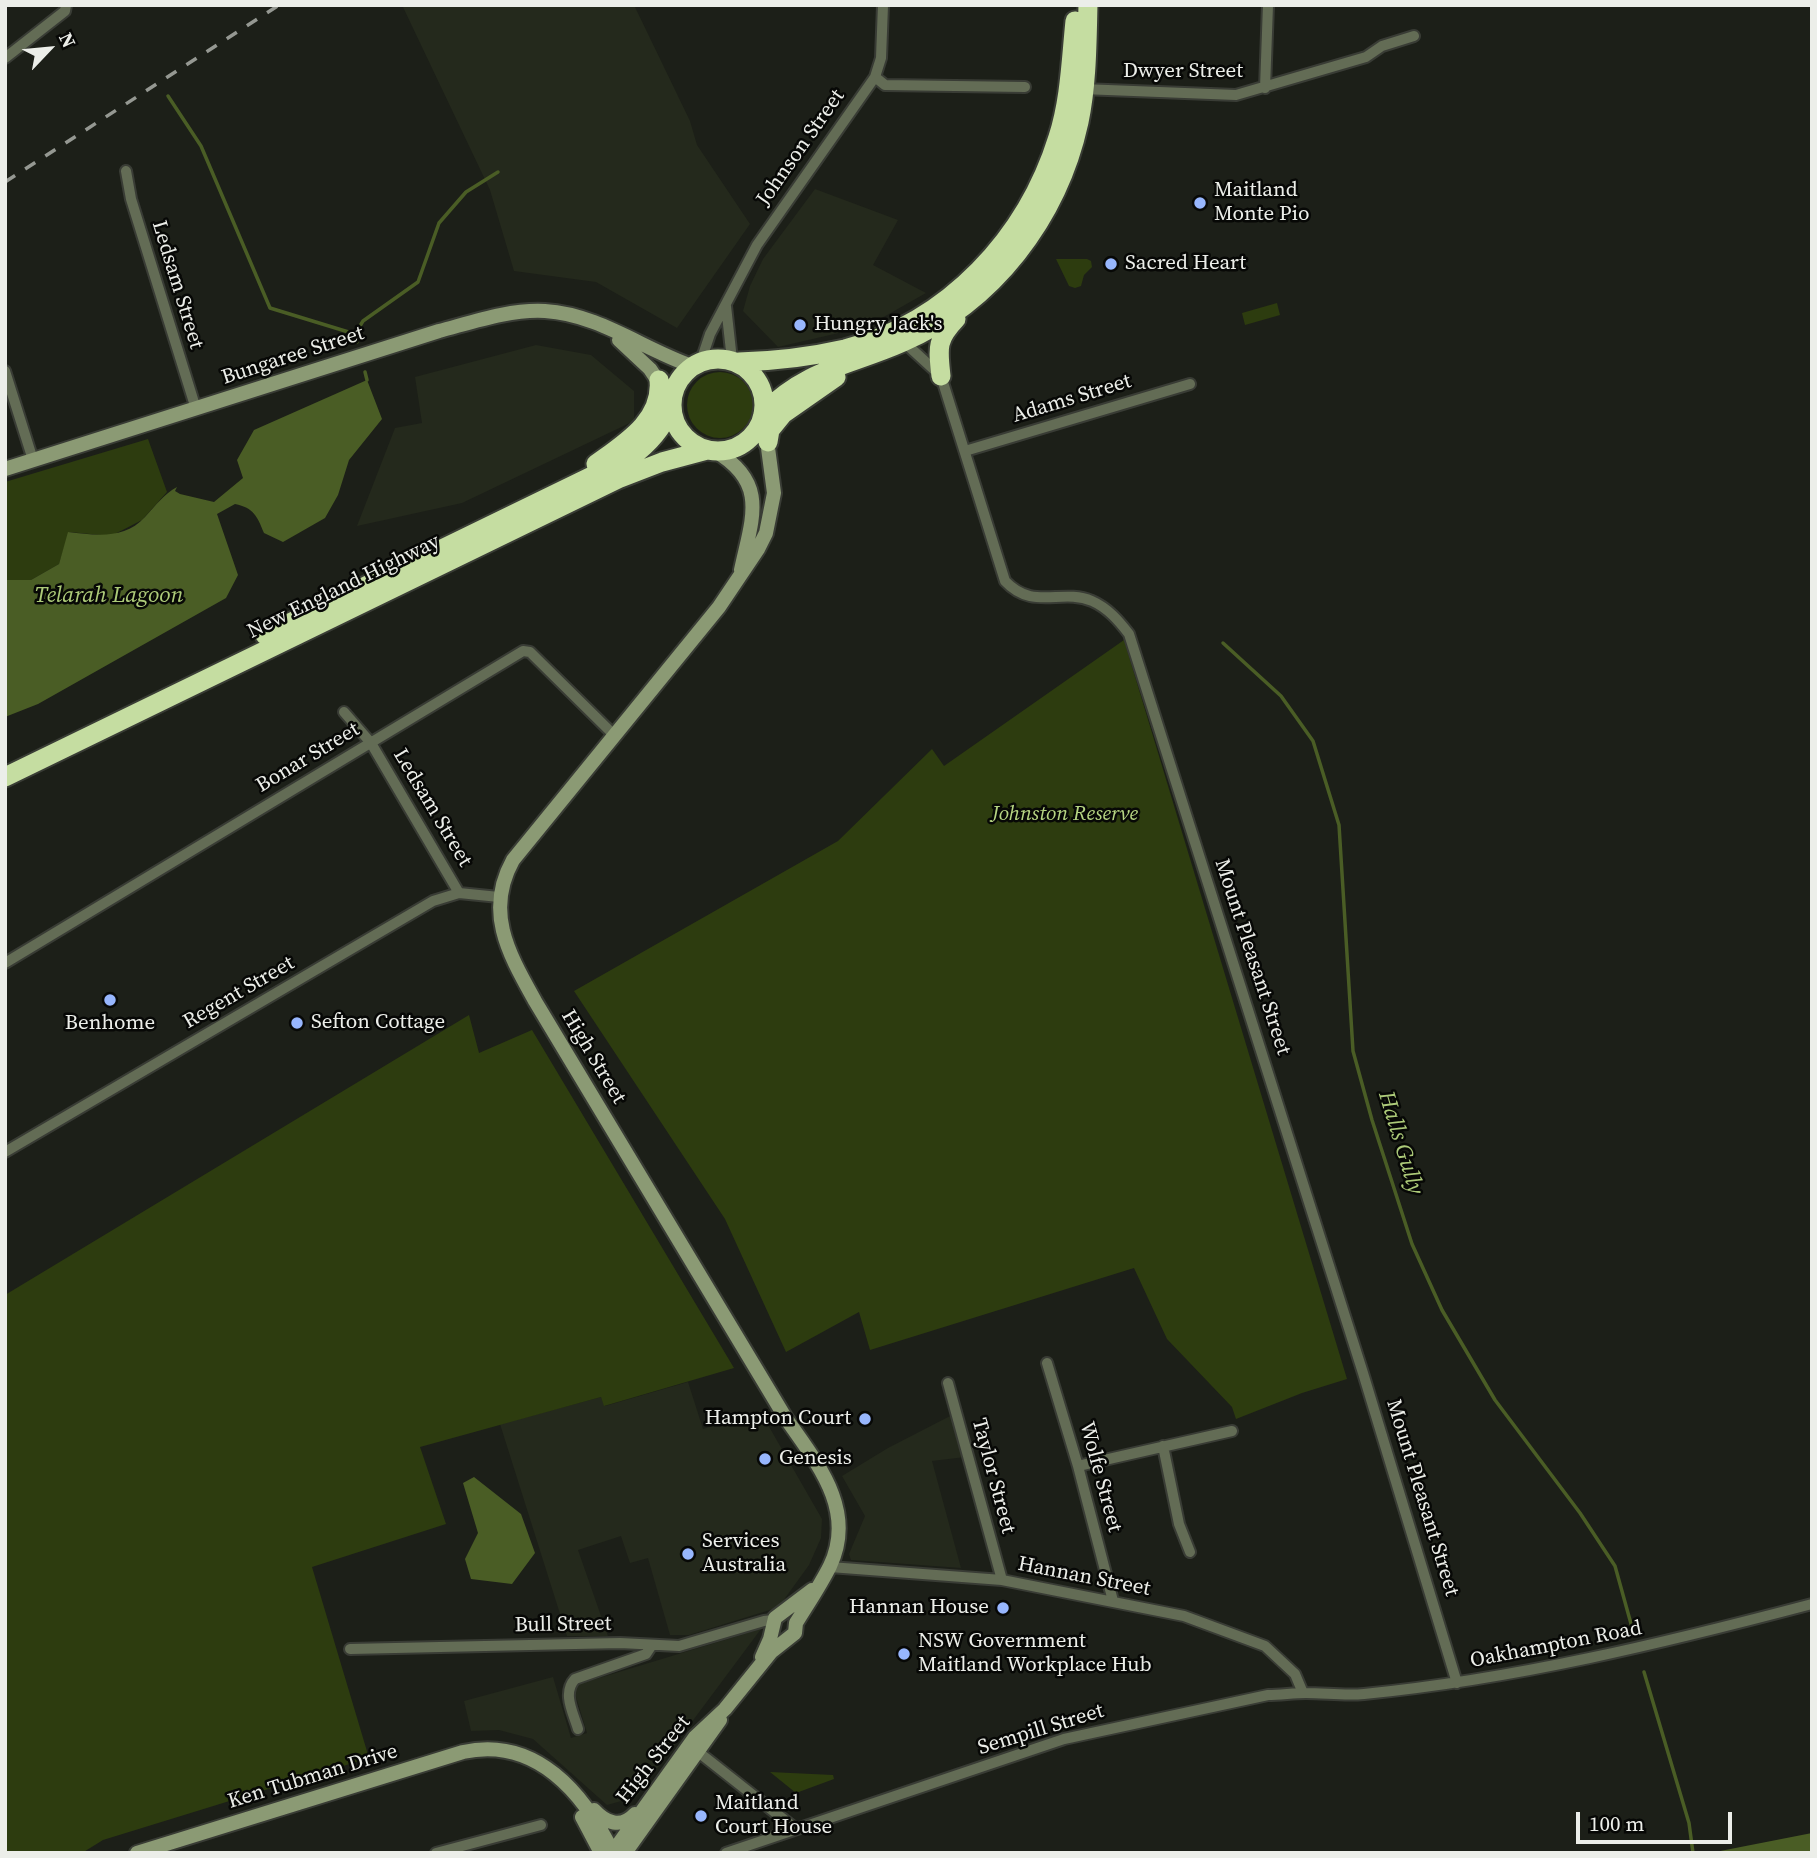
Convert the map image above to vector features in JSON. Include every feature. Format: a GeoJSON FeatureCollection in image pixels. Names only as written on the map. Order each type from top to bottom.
{"type":"FeatureCollection","features":[{"type":"Feature","properties":{"kind":"highway"},"geometry":{"type":"LineString","coordinates":[[941,376],[938,348],[942,334],[1017,255],[1048,208],[1063,175],[1073,145],[1076,5]]}},
{"type":"Feature","properties":{"kind":"highway"},"geometry":{"type":"LineString","coordinates":[[978,295],[940,322],[904,342],[797,384],[763,416],[751,438],[728,450],[711,450],[696,446],[686,439],[680,430],[672,405],[677,382],[696,364],[716,359],[735,361],[815,355],[869,341],[931,309],[970,279],[1001,247],[1033,199],[1059,134],[1075,89],[1088,5]]}},
{"type":"Feature","properties":{"kind":"highway"},"geometry":{"type":"LineString","coordinates":[[768,442],[769,430],[783,414],[827,381],[879,351]]}},
{"type":"Feature","properties":{"kind":"highway"},"geometry":{"type":"LineString","coordinates":[[735,361],[748,368],[759,383],[764,402],[763,416]]}},
{"type":"Feature","properties":{"kind":"highway"},"geometry":{"type":"LineString","coordinates":[[534,505],[634,435],[655,410],[660,391],[659,380]]}},
{"type":"Feature","properties":{"kind":"highway","name":"New England Highway"},"geometry":{"type":"LineString","coordinates":[[5,762],[631,457],[648,445],[661,429],[672,405]]}},
{"type":"Feature","properties":{"kind":"highway","name":"New England Highway"},"geometry":{"type":"LineString","coordinates":[[5,777],[618,479],[662,462],[711,450]]}},
{"type":"Feature","properties":{"kind":"main road","name":"Bungaree Street"},"geometry":{"type":"LineString","coordinates":[[5,469],[439,331],[496,317],[545,311],[568,315],[596,323],[696,364]]}},
{"type":"Feature","properties":{"kind":"main road","name":"Bungaree Street"},"geometry":{"type":"LineString","coordinates":[[596,323],[640,357],[659,380],[672,405]]}},
{"type":"Feature","properties":{"kind":"main road","name":"High Street"},"geometry":{"type":"LineString","coordinates":[[763,416],[774,493],[766,533],[758,549],[719,607],[513,860],[503,880],[499,909],[503,931],[519,973],[535,1001],[832,1491],[838,1522],[835,1549],[830,1566],[796,1623]]}},
{"type":"Feature","properties":{"kind":"main road","name":"High Street"},"geometry":{"type":"LineString","coordinates":[[711,450],[732,461],[744,473],[750,488],[753,503],[740,575]]}},
{"type":"Feature","properties":{"kind":"main road","name":"High Street"},"geometry":{"type":"LineString","coordinates":[[758,1666],[775,1621],[819,1585]]}},
{"type":"Feature","properties":{"kind":"main road"},"geometry":{"type":"LineString","coordinates":[[790,1615],[796,1623],[794,1635],[785,1639],[777,1636],[775,1621],[790,1615]]}},
{"type":"Feature","properties":{"kind":"main road","name":"High Street"},"geometry":{"type":"LineString","coordinates":[[612,1853],[645,1804],[694,1749],[758,1666],[785,1639]]}},
{"type":"Feature","properties":{"kind":"main road","name":"Ken Tubman Drive"},"geometry":{"type":"LineString","coordinates":[[137,1853],[463,1752],[491,1748],[526,1756],[557,1776],[585,1806],[612,1853]]}},
{"type":"Feature","properties":{"kind":"main road"},"geometry":{"type":"LineString","coordinates":[[503,1749],[528,1762],[551,1779],[577,1810],[601,1853]]}},
{"type":"Feature","properties":{"kind":"main road","name":"High Street"},"geometry":{"type":"LineString","coordinates":[[625,1853],[694,1749]]}},
{"type":"Feature","properties":{"kind":"main road"},"geometry":{"type":"LineString","coordinates":[[557,1776],[576,1790],[605,1821],[625,1823],[645,1804]]}},
{"type":"Feature","properties":{"kind":"street","name":"Johnson Street"},"geometry":{"type":"LineString","coordinates":[[696,364],[757,245],[875,77],[881,58],[883,5]]}},
{"type":"Feature","properties":{"kind":"street"},"geometry":{"type":"LineString","coordinates":[[1265,88],[1268,5]]}},
{"type":"Feature","properties":{"kind":"street"},"geometry":{"type":"LineString","coordinates":[[5,58],[65,8]]}},
{"type":"Feature","properties":{"kind":"street","name":"Dwyer Street"},"geometry":{"type":"LineString","coordinates":[[1075,89],[1236,96],[1366,57],[1382,46],[1414,36]]}},
{"type":"Feature","properties":{"kind":"street"},"geometry":{"type":"LineString","coordinates":[[875,77],[885,85],[1025,87]]}},
{"type":"Feature","properties":{"kind":"street","name":"Ledsam Street"},"geometry":{"type":"LineString","coordinates":[[126,171],[131,199],[196,409]]}},
{"type":"Feature","properties":{"kind":"street"},"geometry":{"type":"LineString","coordinates":[[726,306],[735,361]]}},
{"type":"Feature","properties":{"kind":"street","name":"Mount Pleasant Street"},"geometry":{"type":"LineString","coordinates":[[904,342],[941,376],[1005,582],[1021,595],[1033,598],[1075,598],[1091,601],[1119,621],[1129,634],[1363,1373],[1457,1683]]}},
{"type":"Feature","properties":{"kind":"street"},"geometry":{"type":"LineString","coordinates":[[5,371],[33,460]]}},
{"type":"Feature","properties":{"kind":"street","name":"Adams Street"},"geometry":{"type":"LineString","coordinates":[[965,451],[1189,384]]}},
{"type":"Feature","properties":{"kind":"street","name":"Bonar Street"},"geometry":{"type":"LineString","coordinates":[[5,964],[523,651],[530,652],[615,736]]}},
{"type":"Feature","properties":{"kind":"street","name":"Ledsam Street"},"geometry":{"type":"LineString","coordinates":[[345,712],[370,743],[459,893]]}},
{"type":"Feature","properties":{"kind":"street","name":"Regent Street"},"geometry":{"type":"LineString","coordinates":[[5,1152],[433,901],[459,893],[499,897]]}},
{"type":"Feature","properties":{"kind":"street","name":"Wolfe Street"},"geometry":{"type":"LineString","coordinates":[[1046,1363],[1078,1466],[1113,1601]]}},
{"type":"Feature","properties":{"kind":"street","name":"Taylor Street"},"geometry":{"type":"LineString","coordinates":[[948,1383],[1002,1580]]}},
{"type":"Feature","properties":{"kind":"street"},"geometry":{"type":"LineString","coordinates":[[1078,1466],[1233,1431]]}},
{"type":"Feature","properties":{"kind":"street"},"geometry":{"type":"LineString","coordinates":[[1163,1447],[1179,1524],[1190,1552]]}},
{"type":"Feature","properties":{"kind":"street","name":"Hannan Street"},"geometry":{"type":"LineString","coordinates":[[830,1566],[1002,1580],[1184,1616],[1265,1646],[1295,1674],[1303,1693]]}},
{"type":"Feature","properties":{"kind":"street","name":"Oakhampton Road"},"geometry":{"type":"LineString","coordinates":[[1303,1693],[1360,1695],[1457,1683],[1616,1654],[1812,1604]]}},
{"type":"Feature","properties":{"kind":"street","name":"Bull Street"},"geometry":{"type":"LineString","coordinates":[[349,1649],[620,1643],[679,1646],[764,1620],[775,1621]]}},
{"type":"Feature","properties":{"kind":"street"},"geometry":{"type":"LineString","coordinates":[[578,1729],[568,1686],[575,1679],[646,1654],[652,1644]]}},
{"type":"Feature","properties":{"kind":"street","name":"Sempill Street"},"geometry":{"type":"LineString","coordinates":[[726,1853],[1063,1739],[1268,1695],[1303,1693]]}},
{"type":"Feature","properties":{"kind":"street"},"geometry":{"type":"LineString","coordinates":[[694,1749],[796,1829]]}},
{"type":"Feature","properties":{"kind":"street"},"geometry":{"type":"LineString","coordinates":[[436,1853],[541,1825]]}},
{"type":"Feature","properties":{"kind":"shaded area"},"geometry":{"type":"Polygon","coordinates":[[[402,5],[634,5],[690,121],[697,145],[750,224],[677,328],[596,282],[514,271],[490,190],[402,5]]]}},
{"type":"Feature","properties":{"kind":"shaded area"},"geometry":{"type":"Polygon","coordinates":[[[815,189],[898,220],[873,265],[926,293],[880,319],[843,332],[778,347],[743,311],[750,286],[763,259],[815,189]]]}},
{"type":"Feature","properties":{"kind":"shaded area"},"geometry":{"type":"Polygon","coordinates":[[[536,345],[591,355],[634,391],[634,421],[462,503],[357,526],[395,428],[422,423],[415,377],[536,345]]]}},
{"type":"Feature","properties":{"kind":"shaded area"},"geometry":{"type":"Polygon","coordinates":[[[688,1382],[703,1429],[760,1411],[822,1519],[821,1538],[809,1565],[783,1601],[773,1609],[689,1635],[670,1635],[648,1558],[630,1563],[621,1536],[578,1550],[608,1636],[567,1636],[500,1424],[601,1397],[605,1406],[688,1382]]]}},
{"type":"Feature","properties":{"kind":"shaded area"},"geometry":{"type":"Polygon","coordinates":[[[954,1414],[965,1457],[932,1461],[961,1568],[851,1560],[849,1554],[865,1516],[842,1476],[888,1448],[954,1414]]]}},
{"type":"Feature","properties":{"kind":"shaded area"},"geometry":{"type":"Polygon","coordinates":[[[761,1629],[636,1797],[607,1805],[533,1739],[499,1730],[471,1731],[464,1701],[553,1677],[571,1738],[587,1733],[574,1690],[576,1685],[761,1629]]]}},
{"type":"Feature","properties":{"kind":"green space"},"geometry":{"type":"Polygon","coordinates":[[[1056,259],[1087,259],[1091,261],[1092,267],[1084,275],[1081,286],[1075,288],[1069,286],[1056,259]]]}},
{"type":"Feature","properties":{"kind":"green space"},"geometry":{"type":"Polygon","coordinates":[[[1277,303],[1280,315],[1245,325],[1242,313],[1277,303]]]}},
{"type":"Feature","properties":{"kind":"green space"},"geometry":{"type":"Polygon","coordinates":[[[720,372],[743,382],[753,405],[743,428],[720,438],[697,428],[687,405],[697,382],[720,372]]]}},
{"type":"Feature","properties":{"kind":"green space","name":"Telarah Lagoon"},"geometry":{"type":"Polygon","coordinates":[[[148,439],[167,492],[142,520],[111,536],[69,532],[59,564],[31,580],[5,580],[5,482],[148,439]]]}},
{"type":"Feature","properties":{"kind":"green space","name":"Johnston Reserve"},"geometry":{"type":"Polygon","coordinates":[[[1124,640],[1347,1379],[1236,1419],[1232,1407],[1167,1339],[1134,1268],[870,1350],[859,1312],[786,1352],[725,1219],[574,991],[838,841],[932,749],[944,766],[1124,640]]]}},
{"type":"Feature","properties":{"kind":"green space"},"geometry":{"type":"Polygon","coordinates":[[[469,1015],[479,1053],[532,1030],[734,1368],[604,1406],[601,1397],[420,1447],[446,1524],[312,1567],[369,1758],[103,1840],[82,1853],[5,1853],[5,1295],[469,1015]]]}},
{"type":"Feature","properties":{"kind":"green space"},"geometry":{"type":"Polygon","coordinates":[[[770,1772],[833,1775],[834,1779],[796,1793],[770,1772]]]}},
{"type":"Feature","properties":{"kind":"water","name":"Telarah Lagoon"},"geometry":{"type":"Polygon","coordinates":[[[367,380],[382,419],[349,460],[338,495],[325,518],[283,542],[264,533],[257,517],[247,508],[235,504],[217,514],[238,575],[226,598],[38,704],[5,717],[5,580],[31,580],[59,564],[68,532],[109,534],[128,529],[177,487],[175,491],[180,494],[214,502],[243,478],[237,460],[254,430],[367,380]]]}},
{"type":"Feature","properties":{"kind":"water"},"geometry":{"type":"Polygon","coordinates":[[[474,1477],[521,1514],[535,1553],[512,1584],[471,1579],[465,1559],[478,1533],[463,1483],[474,1477]]]}},
{"type":"Feature","properties":{"kind":"water"},"geometry":{"type":"Polygon","coordinates":[[[1812,1833],[1812,1853],[1710,1853],[1812,1833]]]}},
{"type":"Feature","properties":{"kind":"waterway"},"geometry":{"type":"LineString","coordinates":[[168,96],[201,146],[270,308],[355,334]]}},
{"type":"Feature","properties":{"kind":"waterway"},"geometry":{"type":"LineString","coordinates":[[357,342],[355,334],[363,321],[418,282],[439,223],[466,192],[498,172]]}},
{"type":"Feature","properties":{"kind":"waterway"},"geometry":{"type":"LineString","coordinates":[[365,372],[367,380]]}},
{"type":"Feature","properties":{"kind":"waterway","name":"Halls Gully"},"geometry":{"type":"LineString","coordinates":[[1223,643],[1281,696],[1313,741],[1339,825],[1353,1051],[1412,1244],[1442,1310],[1495,1400],[1580,1513],[1615,1566],[1633,1631]]}},
{"type":"Feature","properties":{"kind":"waterway","name":"Halls Gully"},"geometry":{"type":"LineString","coordinates":[[1644,1672],[1689,1823],[1693,1853]]}},
{"type":"Feature","properties":{"kind":"railway"},"geometry":{"type":"LineString","coordinates":[[5,182],[279,5]]}},
{"type":"Feature","properties":{"kind":"place","name":"Maitland Monte Pio"},"geometry":{"type":"Point","coordinates":[1200,203]}},
{"type":"Feature","properties":{"kind":"place","name":"Sacred Heart"},"geometry":{"type":"Point","coordinates":[1111,264]}},
{"type":"Feature","properties":{"kind":"place","name":"Hungry Jack's"},"geometry":{"type":"Point","coordinates":[800,325]}},
{"type":"Feature","properties":{"kind":"place","name":"Benhome"},"geometry":{"type":"Point","coordinates":[110,1000]}},
{"type":"Feature","properties":{"kind":"place","name":"Sefton Cottage"},"geometry":{"type":"Point","coordinates":[297,1023]}},
{"type":"Feature","properties":{"kind":"place","name":"Hampton Court"},"geometry":{"type":"Point","coordinates":[865,1419]}},
{"type":"Feature","properties":{"kind":"place","name":"Genesis"},"geometry":{"type":"Point","coordinates":[765,1459]}},
{"type":"Feature","properties":{"kind":"place","name":"Services Australia"},"geometry":{"type":"Point","coordinates":[688,1554]}},
{"type":"Feature","properties":{"kind":"place","name":"Hannan House"},"geometry":{"type":"Point","coordinates":[1003,1608]}},
{"type":"Feature","properties":{"kind":"place","name":"NSW Government Maitland Workplace Hub"},"geometry":{"type":"Point","coordinates":[904,1654]}},
{"type":"Feature","properties":{"kind":"place","name":"Maitland Court House"},"geometry":{"type":"Point","coordinates":[701,1816]}}]}
